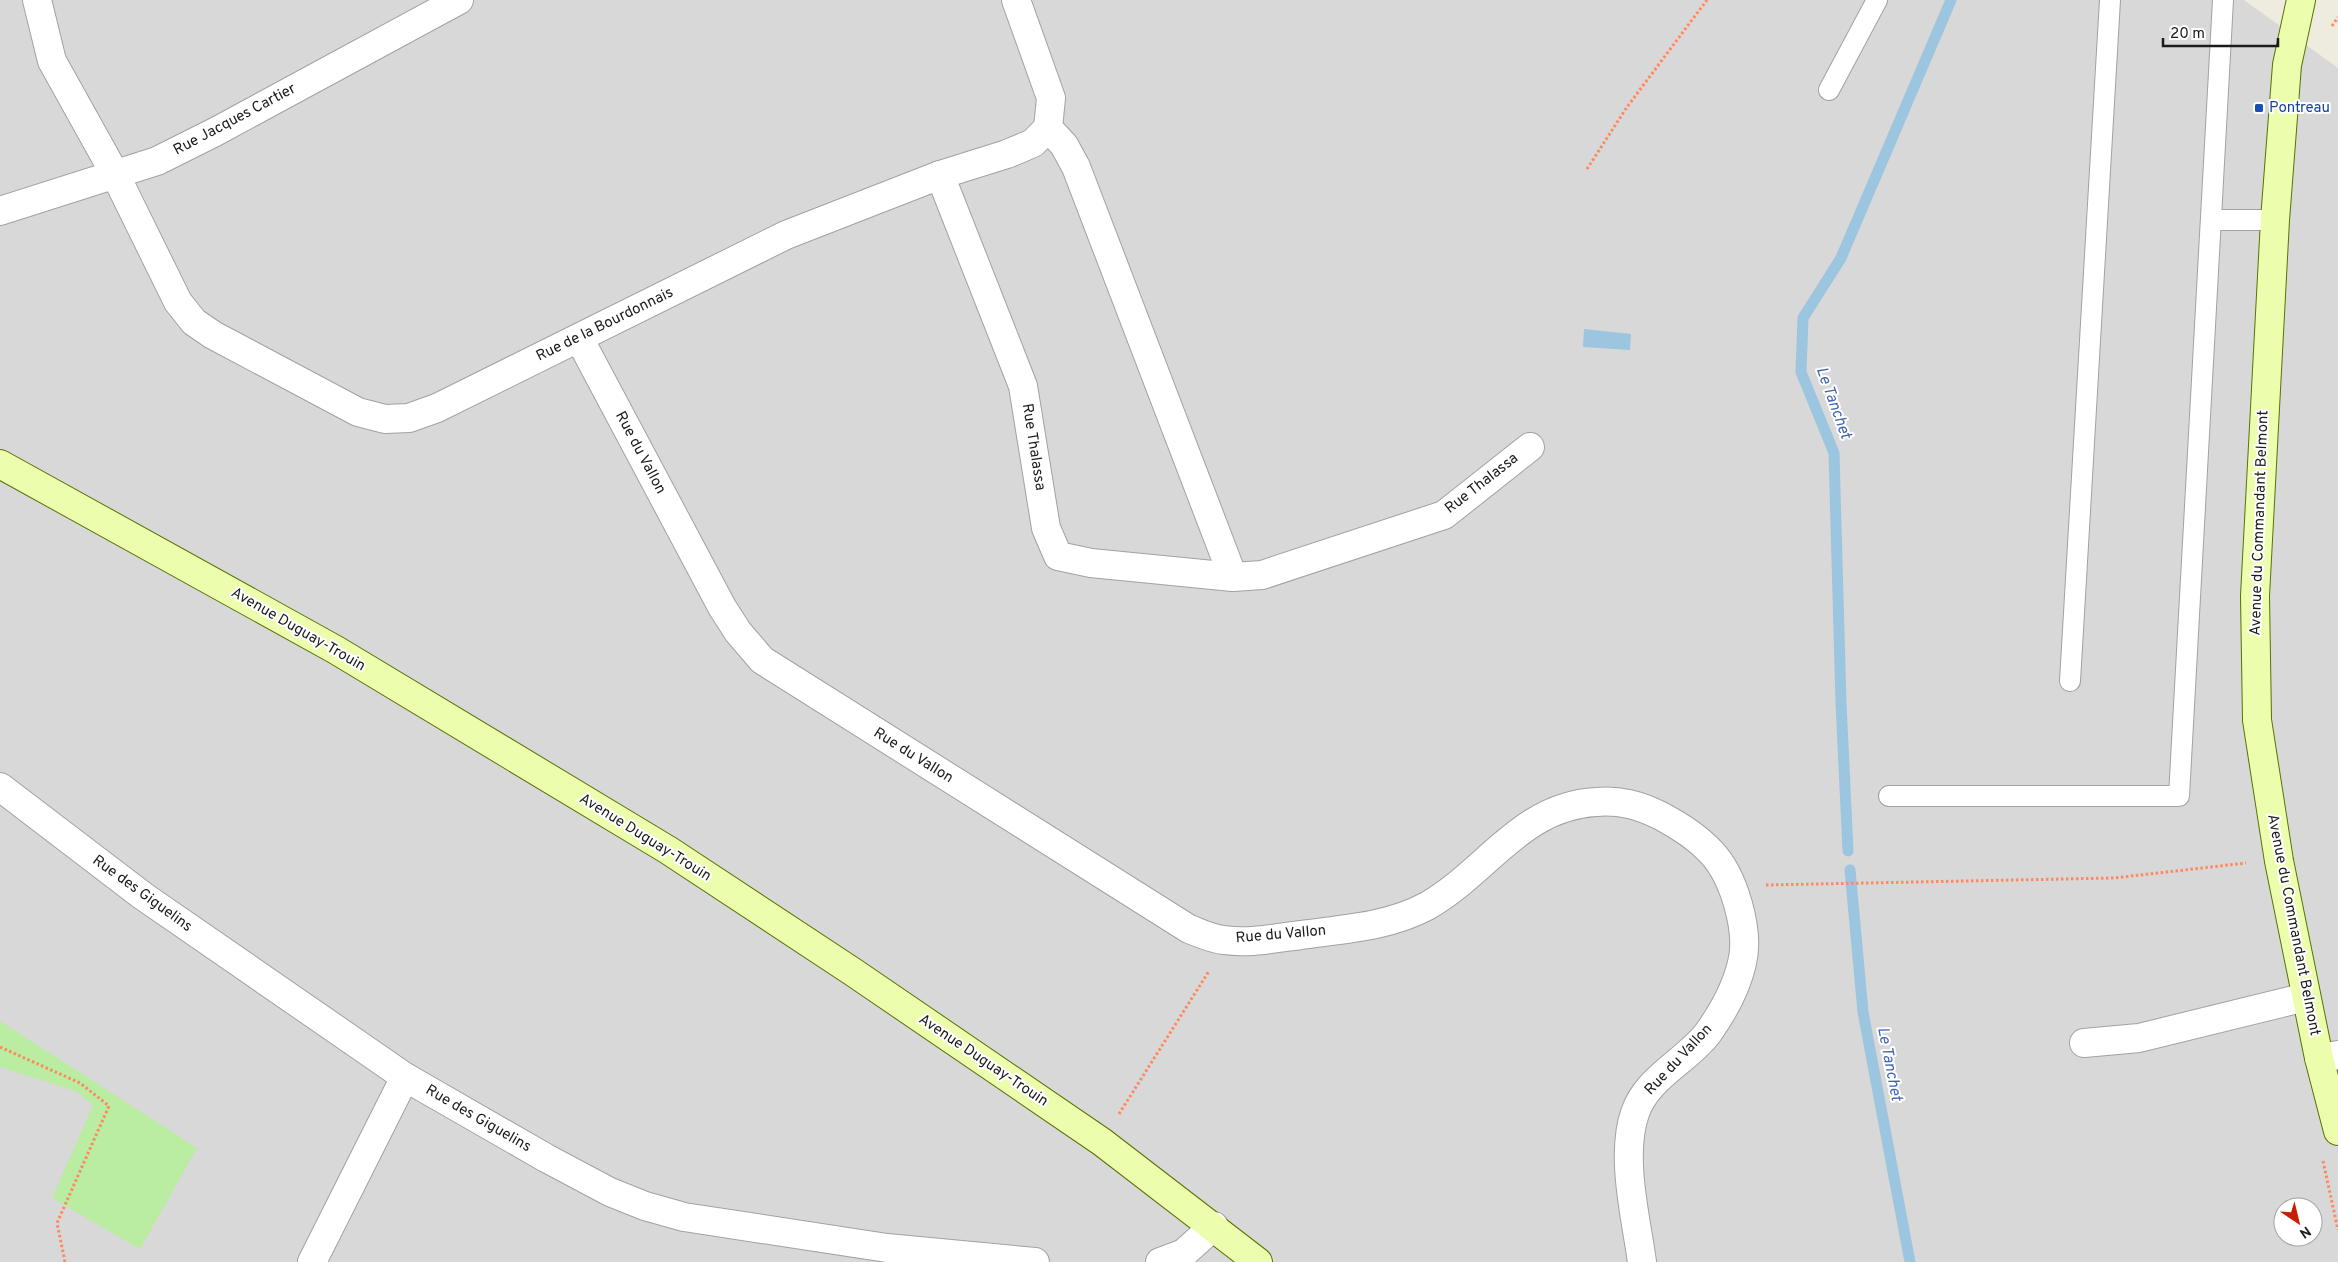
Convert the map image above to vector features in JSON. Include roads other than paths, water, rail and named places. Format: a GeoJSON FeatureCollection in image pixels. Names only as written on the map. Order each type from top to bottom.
{"type":"FeatureCollection","features":[{"type":"Feature","properties":{"kind":"street","name":"Rue de la Bourdonnais"},"geometry":{"type":"LineString","coordinates":[[37,0],[52,61],[116,176],[178,302],[194,322],[213,335],[358,412],[385,419],[409,418],[437,408],[786,235],[940,175],[1007,154],[1034,143],[1048,128]]}},
{"type":"Feature","properties":{"kind":"street","name":"Rue Jacques Cartier"},"geometry":{"type":"LineString","coordinates":[[0,211],[64,190],[116,176],[157,161],[215,132],[459,0]]}},
{"type":"Feature","properties":{"kind":"street"},"geometry":{"type":"LineString","coordinates":[[1016,0],[1051,98],[1048,128],[1064,146],[1076,167],[1233,577]]}},
{"type":"Feature","properties":{"kind":"street","name":"Avenue du Commandant Belmont"},"geometry":{"type":"LineString","coordinates":[[2301,0],[2287,65],[2275,220],[2255,596],[2257,720],[2279,861],[2306,997],[2328,1056],[2338,1131]]}},
{"type":"Feature","properties":{"kind":"street","name":"Rue Thalassa"},"geometry":{"type":"LineString","coordinates":[[940,175],[1023,386],[1046,528],[1058,556],[1091,563],[1233,577],[1262,575],[1444,515],[1530,446]]}},
{"type":"Feature","properties":{"kind":"street","name":"Rue du Vallon"},"geometry":{"type":"LineString","coordinates":[[580,338],[722,607],[738,632],[762,660],[1189,929],[1221,940],[1249,942],[1372,926],[1397,919],[1427,906],[1463,880],[1504,844],[1542,815],[1580,803],[1614,801],[1643,807],[1679,826],[1712,852],[1732,886],[1744,926],[1743,962],[1730,1000],[1706,1035],[1654,1083],[1635,1111],[1630,1138],[1630,1173],[1642,1262]]}},
{"type":"Feature","properties":{"kind":"street","name":"Avenue Duguay-Trouin"},"geometry":{"type":"LineString","coordinates":[[0,464],[336,650],[668,850],[853,972],[1102,1142],[1214,1226],[1258,1262]]}},
{"type":"Feature","properties":{"kind":"street","name":"Rue des Giguelins"},"geometry":{"type":"LineString","coordinates":[[0,787],[143,896],[405,1077],[554,1163],[610,1192],[645,1206],[684,1217],[878,1247],[1035,1262]]}},
{"type":"Feature","properties":{"kind":"street"},"geometry":{"type":"LineString","coordinates":[[2084,1044],[2140,1038],[2306,997]]}},
{"type":"Feature","properties":{"kind":"street"},"geometry":{"type":"LineString","coordinates":[[312,1262],[405,1077]]}},
{"type":"Feature","properties":{"kind":"street"},"geometry":{"type":"LineString","coordinates":[[1160,1262],[1184,1254],[1214,1226]]}},
{"type":"Feature","properties":{"kind":"lane"},"geometry":{"type":"LineString","coordinates":[[1830,90],[1877,0]]}},
{"type":"Feature","properties":{"kind":"lane"},"geometry":{"type":"LineString","coordinates":[[2070,681],[2110,0]]}},
{"type":"Feature","properties":{"kind":"lane"},"geometry":{"type":"LineString","coordinates":[[1889,796],[2179,796],[2223,0]]}},
{"type":"Feature","properties":{"kind":"lane"},"geometry":{"type":"LineString","coordinates":[[2211,220],[2275,220]]}},
{"type":"Feature","properties":{"kind":"water"},"geometry":{"type":"Polygon","coordinates":[[[1584,329],[1631,334],[1630,350],[1583,347],[1584,329]]]}},
{"type":"Feature","properties":{"kind":"waterway","name":"Le Tanchet"},"geometry":{"type":"LineString","coordinates":[[1848,851],[1841,703],[1834,453],[1801,372],[1803,318],[1841,258],[1951,0]]}},
{"type":"Feature","properties":{"kind":"waterway","name":"Le Tanchet"},"geometry":{"type":"LineString","coordinates":[[1850,870],[1863,1012],[1910,1262]]}},
{"type":"Feature","properties":{"kind":"place","name":"Pontreau"},"geometry":{"type":"Point","coordinates":[2259,108]}}]}
